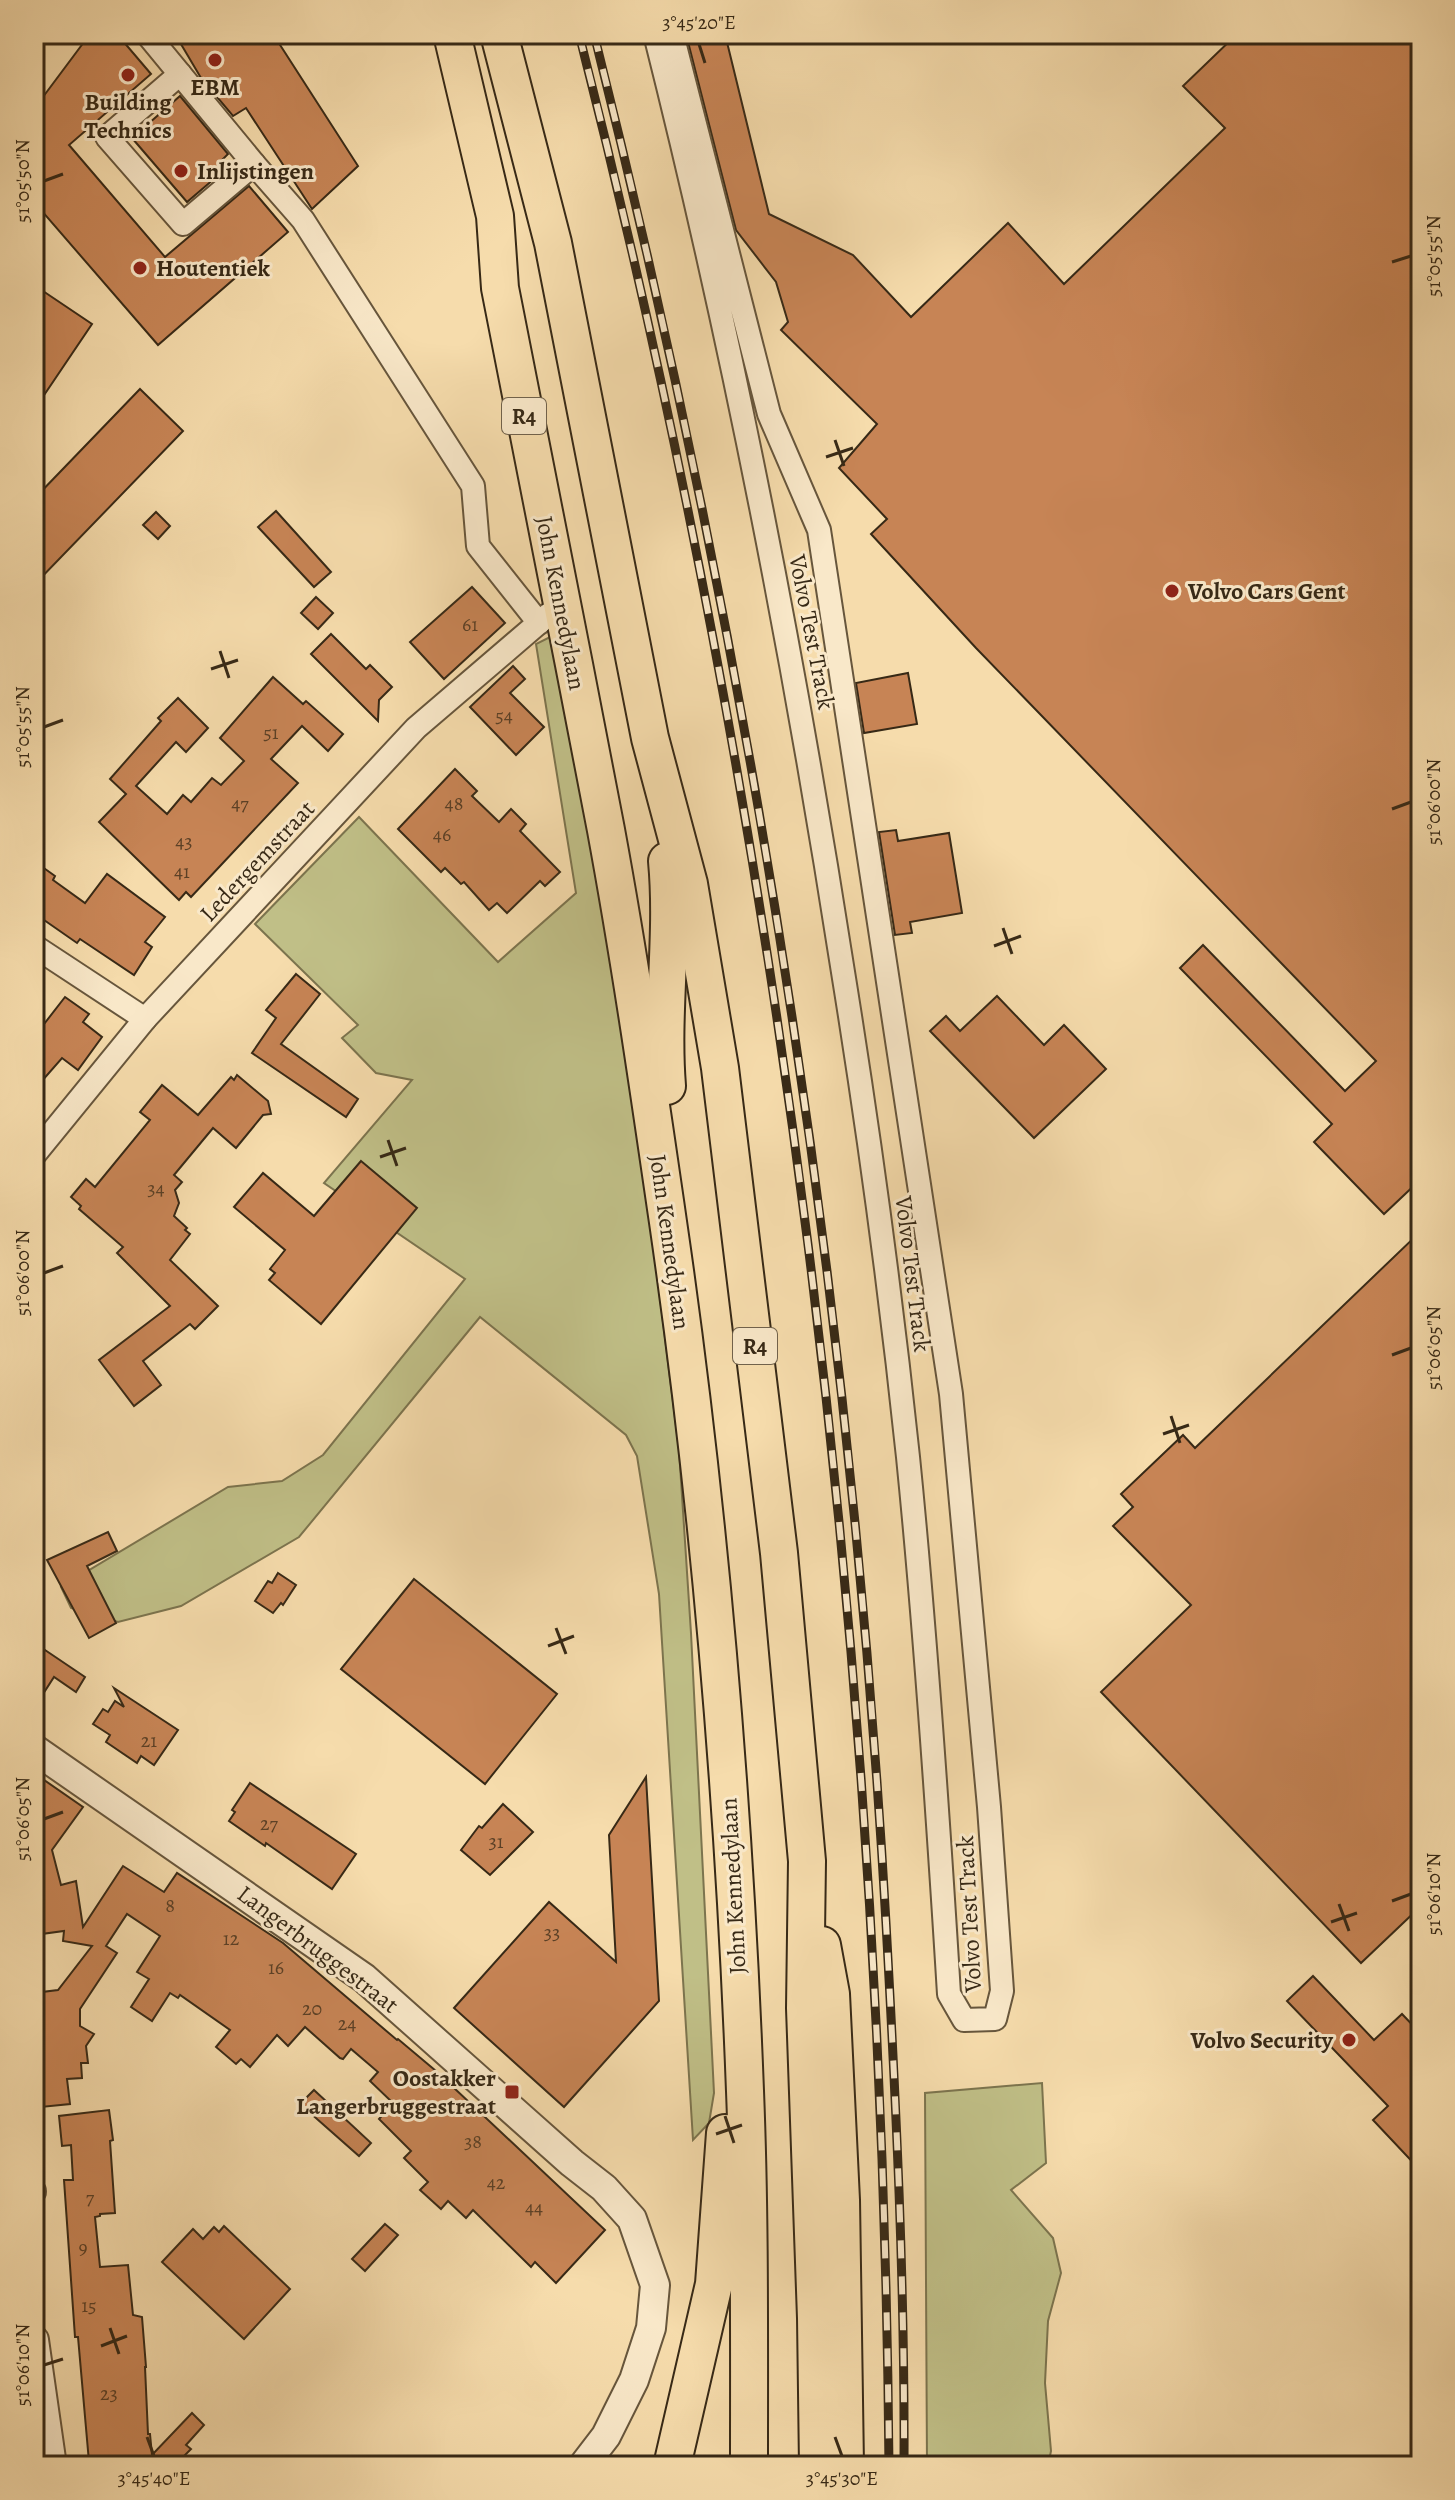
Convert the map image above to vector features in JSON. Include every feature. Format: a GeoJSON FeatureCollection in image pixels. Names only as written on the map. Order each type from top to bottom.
{"type":"FeatureCollection","features":[{"type":"Feature","properties":{"kind":"highway","name":"John Kennedylaan"},"geometry":{"type":"LineString","coordinates":[[452,34],[495,216],[500,288],[606,832],[669,1226],[712,1583],[726,1771],[745,2091],[750,2276],[749,2466]]}},
{"type":"Feature","properties":{"kind":"highway","name":"John Kennedylaan"},"geometry":{"type":"LineString","coordinates":[[499,34],[553,243],[650,738],[667,868],[669,939],[664,1058],[701,1316],[727,1573],[749,1854],[766,2133],[771,2466]]}},
{"type":"Feature","properties":{"kind":"highway","name":"John Kennedylaan"},"geometry":{"type":"LineString","coordinates":[[650,738],[689,884],[720,1068],[779,1553],[807,1861],[805,2008],[818,2466]]}},
{"type":"Feature","properties":{"kind":"highway"},"geometry":{"type":"LineString","coordinates":[[669,1226],[671,1335],[702,1647],[725,2143],[714,2284],[672,2466]]}},
{"type":"Feature","properties":{"kind":"highway"},"geometry":{"type":"LineString","coordinates":[[807,1861],[831,1994],[841,2200],[845,2466]]}},
{"type":"Feature","properties":{"kind":"street","name":"Ledergemstraat"},"geometry":{"type":"LineString","coordinates":[[34,1155],[145,1019],[416,728],[544,618],[478,546],[473,486],[303,220],[147,34]]}},
{"type":"Feature","properties":{"kind":"street","name":"Volvo Test Track"},"geometry":{"type":"LineString","coordinates":[[655,34],[712,273],[765,521],[807,750],[857,1060],[881,1228],[908,1459],[930,1699],[949,1994],[964,2020],[995,2019],[1002,1991],[951,1394],[819,530],[769,414],[672,34]]}},
{"type":"Feature","properties":{"kind":"street"},"geometry":{"type":"LineString","coordinates":[[180,74],[107,137],[183,224],[254,164]]}},
{"type":"Feature","properties":{"kind":"street"},"geometry":{"type":"LineString","coordinates":[[34,946],[145,1019]]}},
{"type":"Feature","properties":{"kind":"street","name":"Langerbruggestraat"},"geometry":{"type":"LineString","coordinates":[[34,1749],[364,1978],[604,2188],[632,2219],[655,2285],[651,2328],[634,2380],[606,2436],[583,2466]]}},
{"type":"Feature","properties":{"kind":"street"},"geometry":{"type":"LineString","coordinates":[[34,2340],[46,2463]]}},
{"type":"Feature","properties":{"kind":"shaded area"},"geometry":{"type":"Polygon","coordinates":[[[556,634],[631,1066],[679,1450],[714,2093],[709,2123],[693,2140],[659,1594],[637,1456],[626,1435],[480,1317],[299,1537],[181,1606],[118,1622],[71,1608],[61,1587],[228,1487],[282,1481],[323,1455],[465,1279],[324,1183],[412,1080],[376,1073],[342,1038],[358,1025],[255,924],[359,817],[498,962],[576,893],[536,644],[556,634]]]}},
{"type":"Feature","properties":{"kind":"shaded area"},"geometry":{"type":"Polygon","coordinates":[[[1042,2083],[1046,2163],[1011,2190],[1053,2238],[1061,2273],[1048,2321],[1045,2383],[1051,2451],[1048,2466],[927,2466],[925,2093],[1042,2083]]]}},
{"type":"Feature","properties":{"kind":"building"},"geometry":{"type":"Polygon","coordinates":[[[90,34],[117,34],[151,74],[69,145],[165,257],[249,186],[288,232],[158,345],[34,202],[34,109],[90,34]]]}},
{"type":"Feature","properties":{"kind":"building"},"geometry":{"type":"Polygon","coordinates":[[[175,34],[273,34],[358,166],[312,209],[246,108],[233,116],[201,78],[175,34]]]}},
{"type":"Feature","properties":{"kind":"building","name":"Volvo Cars Gent"},"geometry":{"type":"Polygon","coordinates":[[[686,34],[725,34],[769,214],[853,255],[911,317],[1008,223],[1064,284],[1225,128],[1183,86],[1237,34],[1421,34],[1421,1179],[1384,1214],[1314,1142],[1332,1124],[1180,968],[1203,945],[1345,1091],[1376,1061],[976,648],[871,534],[887,519],[839,468],[877,424],[781,330],[788,322],[776,282],[736,230],[686,34]]]}},
{"type":"Feature","properties":{"kind":"building"},"geometry":{"type":"Polygon","coordinates":[[[180,96],[228,154],[222,160],[228,167],[187,202],[132,138],[180,96]]]}},
{"type":"Feature","properties":{"kind":"building"},"geometry":{"type":"Polygon","coordinates":[[[34,285],[92,324],[34,410],[34,285]]]}},
{"type":"Feature","properties":{"kind":"building"},"geometry":{"type":"Polygon","coordinates":[[[140,389],[183,431],[34,585],[34,499],[140,389]]]}},
{"type":"Feature","properties":{"kind":"building"},"geometry":{"type":"Polygon","coordinates":[[[276,511],[331,572],[314,587],[258,527],[276,511]]]}},
{"type":"Feature","properties":{"kind":"building"},"geometry":{"type":"Polygon","coordinates":[[[156,512],[170,526],[158,539],[143,525],[156,512]]]}},
{"type":"Feature","properties":{"kind":"building"},"geometry":{"type":"Polygon","coordinates":[[[472,587],[505,623],[444,679],[410,642],[472,587]]]}},
{"type":"Feature","properties":{"kind":"building"},"geometry":{"type":"Polygon","coordinates":[[[316,597],[333,613],[318,629],[301,613],[316,597]]]}},
{"type":"Feature","properties":{"kind":"building"},"geometry":{"type":"Polygon","coordinates":[[[331,634],[366,669],[370,665],[392,687],[379,700],[378,721],[311,654],[331,634]]]}},
{"type":"Feature","properties":{"kind":"building"},"geometry":{"type":"Polygon","coordinates":[[[513,666],[525,679],[510,693],[544,727],[516,755],[470,707],[513,666]]]}},
{"type":"Feature","properties":{"kind":"building"},"geometry":{"type":"Polygon","coordinates":[[[908,673],[917,724],[864,733],[856,683],[908,673]]]}},
{"type":"Feature","properties":{"kind":"building"},"geometry":{"type":"Polygon","coordinates":[[[273,677],[343,734],[328,751],[302,726],[271,759],[298,783],[191,897],[186,892],[179,900],[99,822],[126,794],[110,779],[161,721],[158,718],[178,698],[208,728],[186,752],[176,742],[136,786],[167,814],[183,795],[191,802],[212,778],[221,785],[244,761],[220,738],[273,677]]]}},
{"type":"Feature","properties":{"kind":"building"},"geometry":{"type":"Polygon","coordinates":[[[455,769],[477,791],[472,796],[499,822],[511,809],[526,824],[520,831],[560,872],[545,886],[540,881],[507,913],[497,903],[489,910],[464,882],[461,884],[445,868],[441,872],[398,829],[455,769]]]}},
{"type":"Feature","properties":{"kind":"building"},"geometry":{"type":"Polygon","coordinates":[[[896,830],[898,841],[949,833],[962,913],[910,922],[912,933],[895,935],[879,832],[896,830]]]}},
{"type":"Feature","properties":{"kind":"building"},"geometry":{"type":"Polygon","coordinates":[[[34,861],[55,876],[53,880],[85,903],[107,874],[165,917],[145,942],[152,947],[134,975],[80,939],[77,943],[34,913],[34,861]]]}},
{"type":"Feature","properties":{"kind":"building"},"geometry":{"type":"Polygon","coordinates":[[[296,974],[320,994],[281,1044],[358,1099],[346,1117],[252,1053],[276,1018],[266,1010],[296,974]]]}},
{"type":"Feature","properties":{"kind":"building"},"geometry":{"type":"Polygon","coordinates":[[[997,996],[1044,1045],[1064,1025],[1106,1069],[1034,1138],[930,1031],[946,1016],[960,1031],[997,996]]]}},
{"type":"Feature","properties":{"kind":"building"},"geometry":{"type":"Polygon","coordinates":[[[65,997],[89,1014],[83,1022],[102,1037],[78,1070],[62,1058],[34,1090],[34,1037],[65,997]]]}},
{"type":"Feature","properties":{"kind":"building"},"geometry":{"type":"Polygon","coordinates":[[[237,1075],[268,1101],[271,1114],[263,1115],[236,1148],[213,1128],[174,1175],[182,1182],[175,1190],[179,1203],[174,1216],[190,1234],[170,1260],[218,1306],[195,1329],[190,1324],[143,1361],[161,1385],[134,1406],[99,1360],[170,1306],[117,1253],[123,1247],[79,1209],[81,1206],[71,1197],[86,1179],[95,1187],[150,1120],[140,1112],[162,1085],[198,1115],[231,1077],[234,1080],[237,1075]]]}},
{"type":"Feature","properties":{"kind":"building"},"geometry":{"type":"Polygon","coordinates":[[[361,1161],[417,1208],[321,1324],[269,1280],[275,1273],[270,1269],[285,1250],[234,1207],[263,1173],[314,1216],[361,1161]]]}},
{"type":"Feature","properties":{"kind":"building"},"geometry":{"type":"Polygon","coordinates":[[[1421,1231],[1421,1906],[1361,1963],[1101,1692],[1191,1605],[1113,1526],[1133,1507],[1121,1494],[1183,1435],[1195,1448],[1421,1231]]]}},
{"type":"Feature","properties":{"kind":"building"},"geometry":{"type":"Polygon","coordinates":[[[108,1532],[117,1551],[87,1566],[116,1623],[89,1638],[47,1560],[108,1532]]]}},
{"type":"Feature","properties":{"kind":"building"},"geometry":{"type":"Polygon","coordinates":[[[278,1573],[296,1585],[283,1605],[281,1603],[273,1613],[255,1601],[268,1581],[272,1583],[278,1573]]]}},
{"type":"Feature","properties":{"kind":"building"},"geometry":{"type":"Polygon","coordinates":[[[414,1579],[557,1694],[485,1784],[341,1669],[414,1579]]]}},
{"type":"Feature","properties":{"kind":"building"},"geometry":{"type":"Polygon","coordinates":[[[45,1650],[85,1677],[76,1692],[54,1677],[34,1708],[34,1666],[45,1650]]]}},
{"type":"Feature","properties":{"kind":"building"},"geometry":{"type":"Polygon","coordinates":[[[114,1688],[178,1730],[154,1765],[141,1756],[137,1763],[106,1742],[110,1735],[93,1724],[103,1709],[108,1712],[115,1701],[124,1707],[114,1688]]]}},
{"type":"Feature","properties":{"kind":"building"},"geometry":{"type":"Polygon","coordinates":[[[34,1773],[83,1807],[52,1850],[61,1885],[76,1881],[83,1927],[123,1866],[164,1892],[177,1873],[283,1943],[436,2071],[605,2230],[556,2283],[535,2262],[531,2267],[473,2210],[466,2218],[448,2201],[441,2209],[420,2190],[428,2182],[404,2158],[411,2151],[379,2119],[393,2103],[370,2081],[378,2072],[351,2049],[343,2059],[340,2058],[305,2027],[288,2046],[277,2035],[250,2067],[241,2059],[236,2064],[216,2047],[230,2030],[180,1995],[178,1998],[170,1993],[152,2021],[131,2007],[149,1979],[137,1972],[160,1936],[127,1914],[106,1946],[117,1953],[80,2009],[80,2026],[94,2034],[86,2046],[88,2063],[81,2063],[82,2078],[67,2079],[70,2104],[41,2107],[37,2075],[34,2076],[34,1993],[58,1990],[92,1946],[63,1941],[64,1931],[34,1935],[34,1773]]]}},
{"type":"Feature","properties":{"kind":"building"},"geometry":{"type":"Polygon","coordinates":[[[646,1777],[659,2001],[564,2107],[454,2008],[549,1902],[616,1962],[609,1835],[646,1777]]]}},
{"type":"Feature","properties":{"kind":"building"},"geometry":{"type":"Polygon","coordinates":[[[250,1783],[356,1854],[332,1889],[229,1821],[235,1812],[232,1810],[250,1783]]]}},
{"type":"Feature","properties":{"kind":"building"},"geometry":{"type":"Polygon","coordinates":[[[503,1804],[533,1832],[490,1875],[461,1850],[479,1826],[482,1828],[503,1804]]]}},
{"type":"Feature","properties":{"kind":"building"},"geometry":{"type":"Polygon","coordinates":[[[1313,1976],[1374,2040],[1402,2014],[1421,2034],[1421,2171],[1373,2120],[1388,2106],[1287,2001],[1313,1976]]]}},
{"type":"Feature","properties":{"kind":"building"},"geometry":{"type":"Polygon","coordinates":[[[314,2090],[371,2143],[359,2156],[300,2104],[314,2090]]]}},
{"type":"Feature","properties":{"kind":"building"},"geometry":{"type":"Polygon","coordinates":[[[109,2110],[115,2213],[95,2217],[100,2267],[128,2265],[133,2315],[142,2317],[148,2434],[152,2455],[192,2413],[204,2425],[186,2445],[191,2449],[183,2457],[190,2466],[142,2466],[150,2458],[89,2462],[78,2337],[75,2337],[64,2180],[73,2180],[71,2145],[62,2146],[59,2116],[109,2110]]]}},
{"type":"Feature","properties":{"kind":"building"},"geometry":{"type":"Polygon","coordinates":[[[385,2224],[398,2235],[365,2271],[352,2259],[385,2224]]]}},
{"type":"Feature","properties":{"kind":"building"},"geometry":{"type":"Polygon","coordinates":[[[224,2226],[290,2289],[244,2339],[162,2262],[193,2229],[203,2239],[214,2227],[219,2232],[224,2226]]]}},
{"type":"Feature","properties":{"kind":"railway"},"geometry":{"type":"LineString","coordinates":[[579,34],[650,333],[712,634],[764,936],[808,1241],[841,1546],[866,1852],[882,2159],[889,2466]]}},
{"type":"Feature","properties":{"kind":"railway"},"geometry":{"type":"LineString","coordinates":[[594,34],[650,267],[700,501],[745,736],[785,972],[819,1209],[847,1446],[870,1684],[896,2127],[904,2466]]}},
{"type":"Feature","properties":{"kind":"place","name":"EBM"},"geometry":{"type":"Point","coordinates":[215,60]}},
{"type":"Feature","properties":{"kind":"place","name":"Building Technics"},"geometry":{"type":"Point","coordinates":[128,75]}},
{"type":"Feature","properties":{"kind":"place","name":"Inlijstingen"},"geometry":{"type":"Point","coordinates":[181,171]}},
{"type":"Feature","properties":{"kind":"place","name":"Houtentiek"},"geometry":{"type":"Point","coordinates":[140,268]}},
{"type":"Feature","properties":{"kind":"place","name":"Volvo Cars Gent"},"geometry":{"type":"Point","coordinates":[1172,591]}},
{"type":"Feature","properties":{"kind":"place","name":"Volvo Security"},"geometry":{"type":"Point","coordinates":[1349,2040]}},
{"type":"Feature","properties":{"kind":"place","name":"Oostakker Langerbruggestraat"},"geometry":{"type":"Point","coordinates":[512,2092]}}]}
